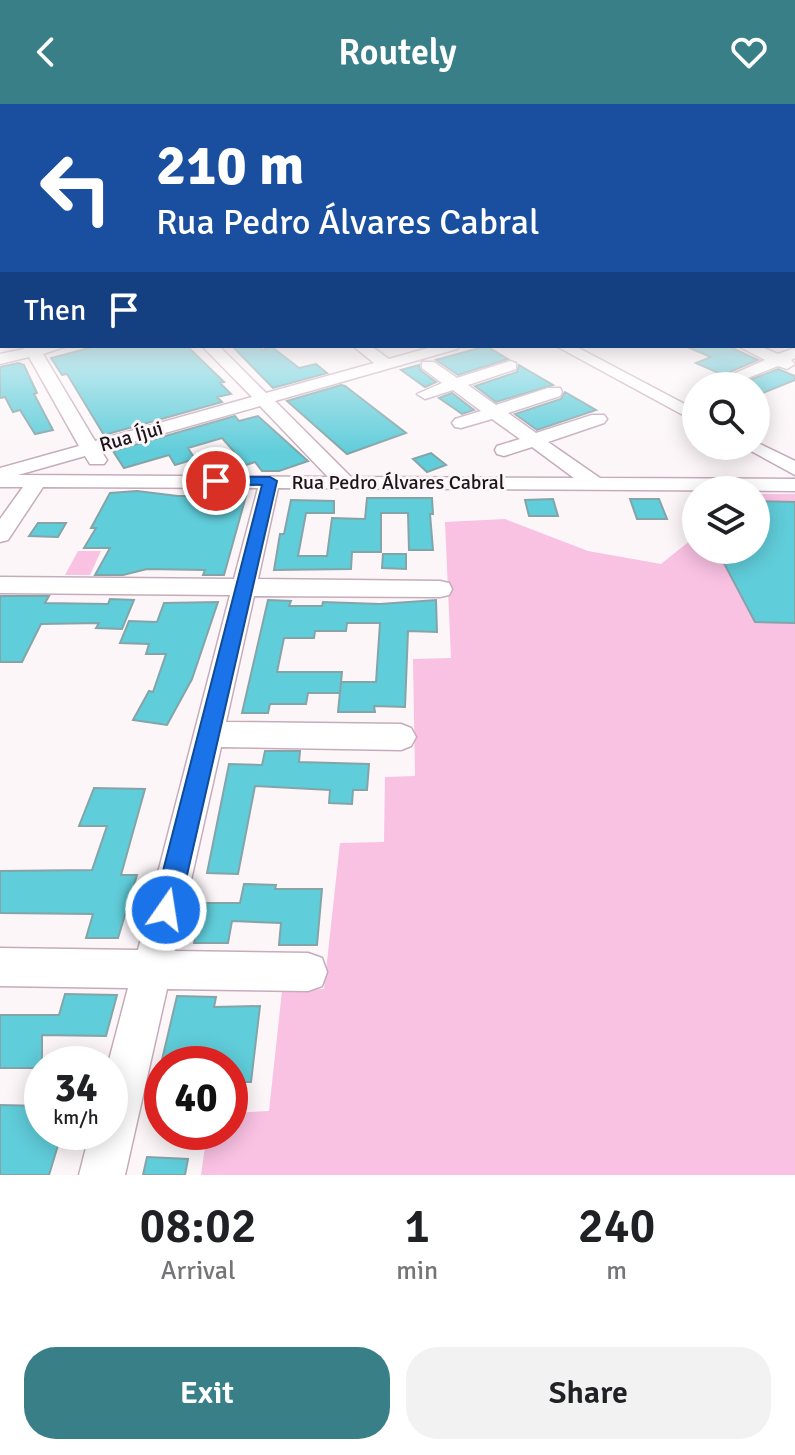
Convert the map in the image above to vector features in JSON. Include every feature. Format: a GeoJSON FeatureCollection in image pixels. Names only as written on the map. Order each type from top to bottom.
{"type":"FeatureCollection","features":[{"type":"Feature","properties":{"kind":"street"},"geometry":{"type":"LineString","coordinates":[[0,359],[22,352]]}},
{"type":"Feature","properties":{"kind":"street"},"geometry":{"type":"LineString","coordinates":[[33,352],[108,482]]}},
{"type":"Feature","properties":{"kind":"street"},"geometry":{"type":"LineString","coordinates":[[216,352],[345,482]]}},
{"type":"Feature","properties":{"kind":"street"},"geometry":{"type":"LineString","coordinates":[[369,352],[387,365]]}},
{"type":"Feature","properties":{"kind":"street","name":"Rua Íjui"},"geometry":{"type":"LineString","coordinates":[[0,474],[432,352]]}},
{"type":"Feature","properties":{"kind":"street"},"geometry":{"type":"LineString","coordinates":[[575,352],[682,410]]}},
{"type":"Feature","properties":{"kind":"street"},"geometry":{"type":"LineString","coordinates":[[759,352],[795,367]]}},
{"type":"Feature","properties":{"kind":"street"},"geometry":{"type":"LineString","coordinates":[[748,372],[795,353]]}},
{"type":"Feature","properties":{"kind":"street"},"geometry":{"type":"LineString","coordinates":[[428,365],[593,482]]}},
{"type":"Feature","properties":{"kind":"street"},"geometry":{"type":"LineString","coordinates":[[425,394],[510,366]]}},
{"type":"Feature","properties":{"kind":"street"},"geometry":{"type":"LineString","coordinates":[[461,423],[554,392]]}},
{"type":"Feature","properties":{"kind":"street"},"geometry":{"type":"LineString","coordinates":[[671,404],[682,399]]}},
{"type":"Feature","properties":{"kind":"street"},"geometry":{"type":"LineString","coordinates":[[504,450],[598,419]]}},
{"type":"Feature","properties":{"kind":"street"},"geometry":{"type":"LineString","coordinates":[[770,456],[795,469]]}},
{"type":"Feature","properties":{"kind":"street","name":"Rua Pedro Álvares Cabral"},"geometry":{"type":"LineString","coordinates":[[0,481],[795,485]]}},
{"type":"Feature","properties":{"kind":"street"},"geometry":{"type":"LineString","coordinates":[[0,535],[37,481]]}},
{"type":"Feature","properties":{"kind":"street"},"geometry":{"type":"LineString","coordinates":[[102,1175],[270,481]]}},
{"type":"Feature","properties":{"kind":"street"},"geometry":{"type":"LineString","coordinates":[[0,585],[440,589]]}},
{"type":"Feature","properties":{"kind":"street"},"geometry":{"type":"LineString","coordinates":[[209,734],[401,737]]}},
{"type":"Feature","properties":{"kind":"street"},"geometry":{"type":"LineString","coordinates":[[0,967],[308,972]]}},
{"type":"Feature","properties":{"kind":"shaded area"},"geometry":{"type":"Polygon","coordinates":[[[770,494],[795,494],[795,1175],[201,1175],[204,1150],[248,1150],[248,1112],[269,1111],[282,991],[324,989],[340,843],[384,842],[385,777],[415,776],[413,659],[451,658],[445,522],[505,519],[588,551],[661,564],[682,547],[682,564],[770,564],[770,494]]]}},
{"type":"Feature","properties":{"kind":"shaded area"},"geometry":{"type":"Polygon","coordinates":[[[78,551],[101,551],[90,575],[65,575],[78,551]]]}},
{"type":"Feature","properties":{"kind":"building"},"geometry":{"type":"Polygon","coordinates":[[[74,352],[193,352],[224,382],[220,383],[231,394],[217,397],[222,402],[104,435],[67,374],[62,375],[51,358],[74,352]]]}},
{"type":"Feature","properties":{"kind":"building"},"geometry":{"type":"Polygon","coordinates":[[[238,352],[278,352],[299,368],[316,364],[327,373],[273,388],[238,352]]]}},
{"type":"Feature","properties":{"kind":"building"},"geometry":{"type":"Polygon","coordinates":[[[465,352],[496,352],[508,359],[458,375],[436,360],[465,352]]]}},
{"type":"Feature","properties":{"kind":"building"},"geometry":{"type":"Polygon","coordinates":[[[699,352],[741,352],[758,360],[730,372],[716,372],[696,363],[711,357],[699,352]]]}},
{"type":"Feature","properties":{"kind":"building"},"geometry":{"type":"Polygon","coordinates":[[[18,363],[24,365],[37,393],[34,394],[53,430],[35,434],[20,410],[13,412],[5,397],[0,398],[0,367],[18,363]]]}},
{"type":"Feature","properties":{"kind":"building"},"geometry":{"type":"Polygon","coordinates":[[[419,365],[420,370],[436,382],[425,387],[401,370],[419,365]]]}},
{"type":"Feature","properties":{"kind":"building"},"geometry":{"type":"Polygon","coordinates":[[[519,365],[553,385],[496,402],[475,386],[517,372],[519,365]]]}},
{"type":"Feature","properties":{"kind":"building"},"geometry":{"type":"Polygon","coordinates":[[[778,369],[795,376],[795,380],[770,390],[770,372],[778,369]]]}},
{"type":"Feature","properties":{"kind":"building"},"geometry":{"type":"Polygon","coordinates":[[[341,385],[406,433],[347,454],[287,401],[341,385]]]}},
{"type":"Feature","properties":{"kind":"building"},"geometry":{"type":"Polygon","coordinates":[[[565,392],[596,410],[537,430],[515,414],[561,399],[565,392]]]}},
{"type":"Feature","properties":{"kind":"building"},"geometry":{"type":"Polygon","coordinates":[[[452,393],[474,410],[462,414],[439,398],[452,393]]]}},
{"type":"Feature","properties":{"kind":"building"},"geometry":{"type":"Polygon","coordinates":[[[235,416],[239,421],[258,416],[308,461],[279,471],[262,471],[255,462],[246,465],[222,438],[188,448],[195,459],[175,465],[169,455],[124,468],[113,451],[235,416]]]}},
{"type":"Feature","properties":{"kind":"building"},"geometry":{"type":"Polygon","coordinates":[[[431,453],[446,465],[427,472],[413,459],[431,453]]]}},
{"type":"Feature","properties":{"kind":"building"},"geometry":{"type":"Polygon","coordinates":[[[137,491],[178,496],[246,496],[224,575],[203,575],[205,570],[147,569],[123,575],[95,575],[110,548],[84,548],[96,528],[91,528],[110,493],[137,491]]]}},
{"type":"Feature","properties":{"kind":"building"},"geometry":{"type":"Polygon","coordinates":[[[367,498],[432,498],[433,550],[409,550],[408,513],[381,513],[381,552],[352,552],[351,569],[274,570],[280,534],[284,534],[291,500],[334,501],[334,513],[306,513],[298,556],[327,556],[332,518],[365,519],[367,498]]]}},
{"type":"Feature","properties":{"kind":"building"},"geometry":{"type":"Polygon","coordinates":[[[553,499],[558,516],[529,516],[525,500],[553,499]]]}},
{"type":"Feature","properties":{"kind":"building"},"geometry":{"type":"Polygon","coordinates":[[[630,499],[659,499],[667,519],[637,519],[630,499]]]}},
{"type":"Feature","properties":{"kind":"building"},"geometry":{"type":"Polygon","coordinates":[[[770,501],[795,502],[795,623],[755,622],[724,564],[770,564],[770,501]]]}},
{"type":"Feature","properties":{"kind":"building"},"geometry":{"type":"Polygon","coordinates":[[[38,523],[66,523],[58,537],[29,536],[38,523]]]}},
{"type":"Feature","properties":{"kind":"building"},"geometry":{"type":"Polygon","coordinates":[[[383,554],[406,554],[406,569],[382,568],[383,554]]]}},
{"type":"Feature","properties":{"kind":"building"},"geometry":{"type":"Polygon","coordinates":[[[0,596],[49,596],[45,603],[108,604],[110,599],[134,600],[122,629],[96,628],[99,623],[41,624],[22,662],[0,662],[0,596]]]}},
{"type":"Feature","properties":{"kind":"building"},"geometry":{"type":"Polygon","coordinates":[[[268,600],[291,601],[289,606],[322,606],[323,602],[380,604],[436,600],[437,632],[408,631],[405,707],[374,706],[375,712],[338,712],[340,693],[308,693],[306,704],[270,704],[268,713],[242,713],[268,600]],[[347,623],[346,631],[315,631],[314,638],[284,638],[277,672],[342,672],[341,682],[376,682],[380,623],[347,623]]]}},
{"type":"Feature","properties":{"kind":"building"},"geometry":{"type":"Polygon","coordinates":[[[218,602],[192,679],[167,725],[133,720],[149,691],[153,692],[166,654],[146,654],[149,644],[120,643],[129,621],[157,622],[164,603],[218,602]]]}},
{"type":"Feature","properties":{"kind":"building"},"geometry":{"type":"Polygon","coordinates":[[[265,751],[300,751],[299,762],[369,764],[367,790],[353,790],[352,804],[329,803],[330,790],[255,786],[238,874],[207,873],[229,764],[262,765],[265,751]]]}},
{"type":"Feature","properties":{"kind":"building"},"geometry":{"type":"Polygon","coordinates":[[[94,788],[145,789],[121,875],[137,875],[118,938],[86,938],[93,914],[0,913],[0,871],[92,870],[107,826],[79,826],[94,788]]]}},
{"type":"Feature","properties":{"kind":"building"},"geometry":{"type":"Polygon","coordinates":[[[244,884],[276,885],[275,889],[322,889],[317,945],[279,945],[281,923],[232,921],[228,943],[194,943],[203,903],[240,903],[244,884]]]}},
{"type":"Feature","properties":{"kind":"building"},"geometry":{"type":"Polygon","coordinates":[[[65,994],[117,995],[106,1036],[42,1035],[42,1046],[24,1046],[24,1068],[0,1068],[0,1015],[59,1015],[65,994]]]}},
{"type":"Feature","properties":{"kind":"building"},"geometry":{"type":"Polygon","coordinates":[[[177,996],[216,997],[214,1007],[260,1006],[251,1082],[248,1082],[248,1046],[165,1046],[177,996]]]}},
{"type":"Feature","properties":{"kind":"building"},"geometry":{"type":"Polygon","coordinates":[[[0,1105],[24,1106],[24,1150],[57,1150],[49,1175],[0,1175],[0,1105]]]}},
{"type":"Feature","properties":{"kind":"building"},"geometry":{"type":"Polygon","coordinates":[[[147,1157],[188,1159],[185,1175],[143,1175],[147,1157]]]}},
{"type":"Feature","properties":{"kind":"route"},"geometry":{"type":"LineString","coordinates":[[166,910],[270,481],[216,481]]}}]}
